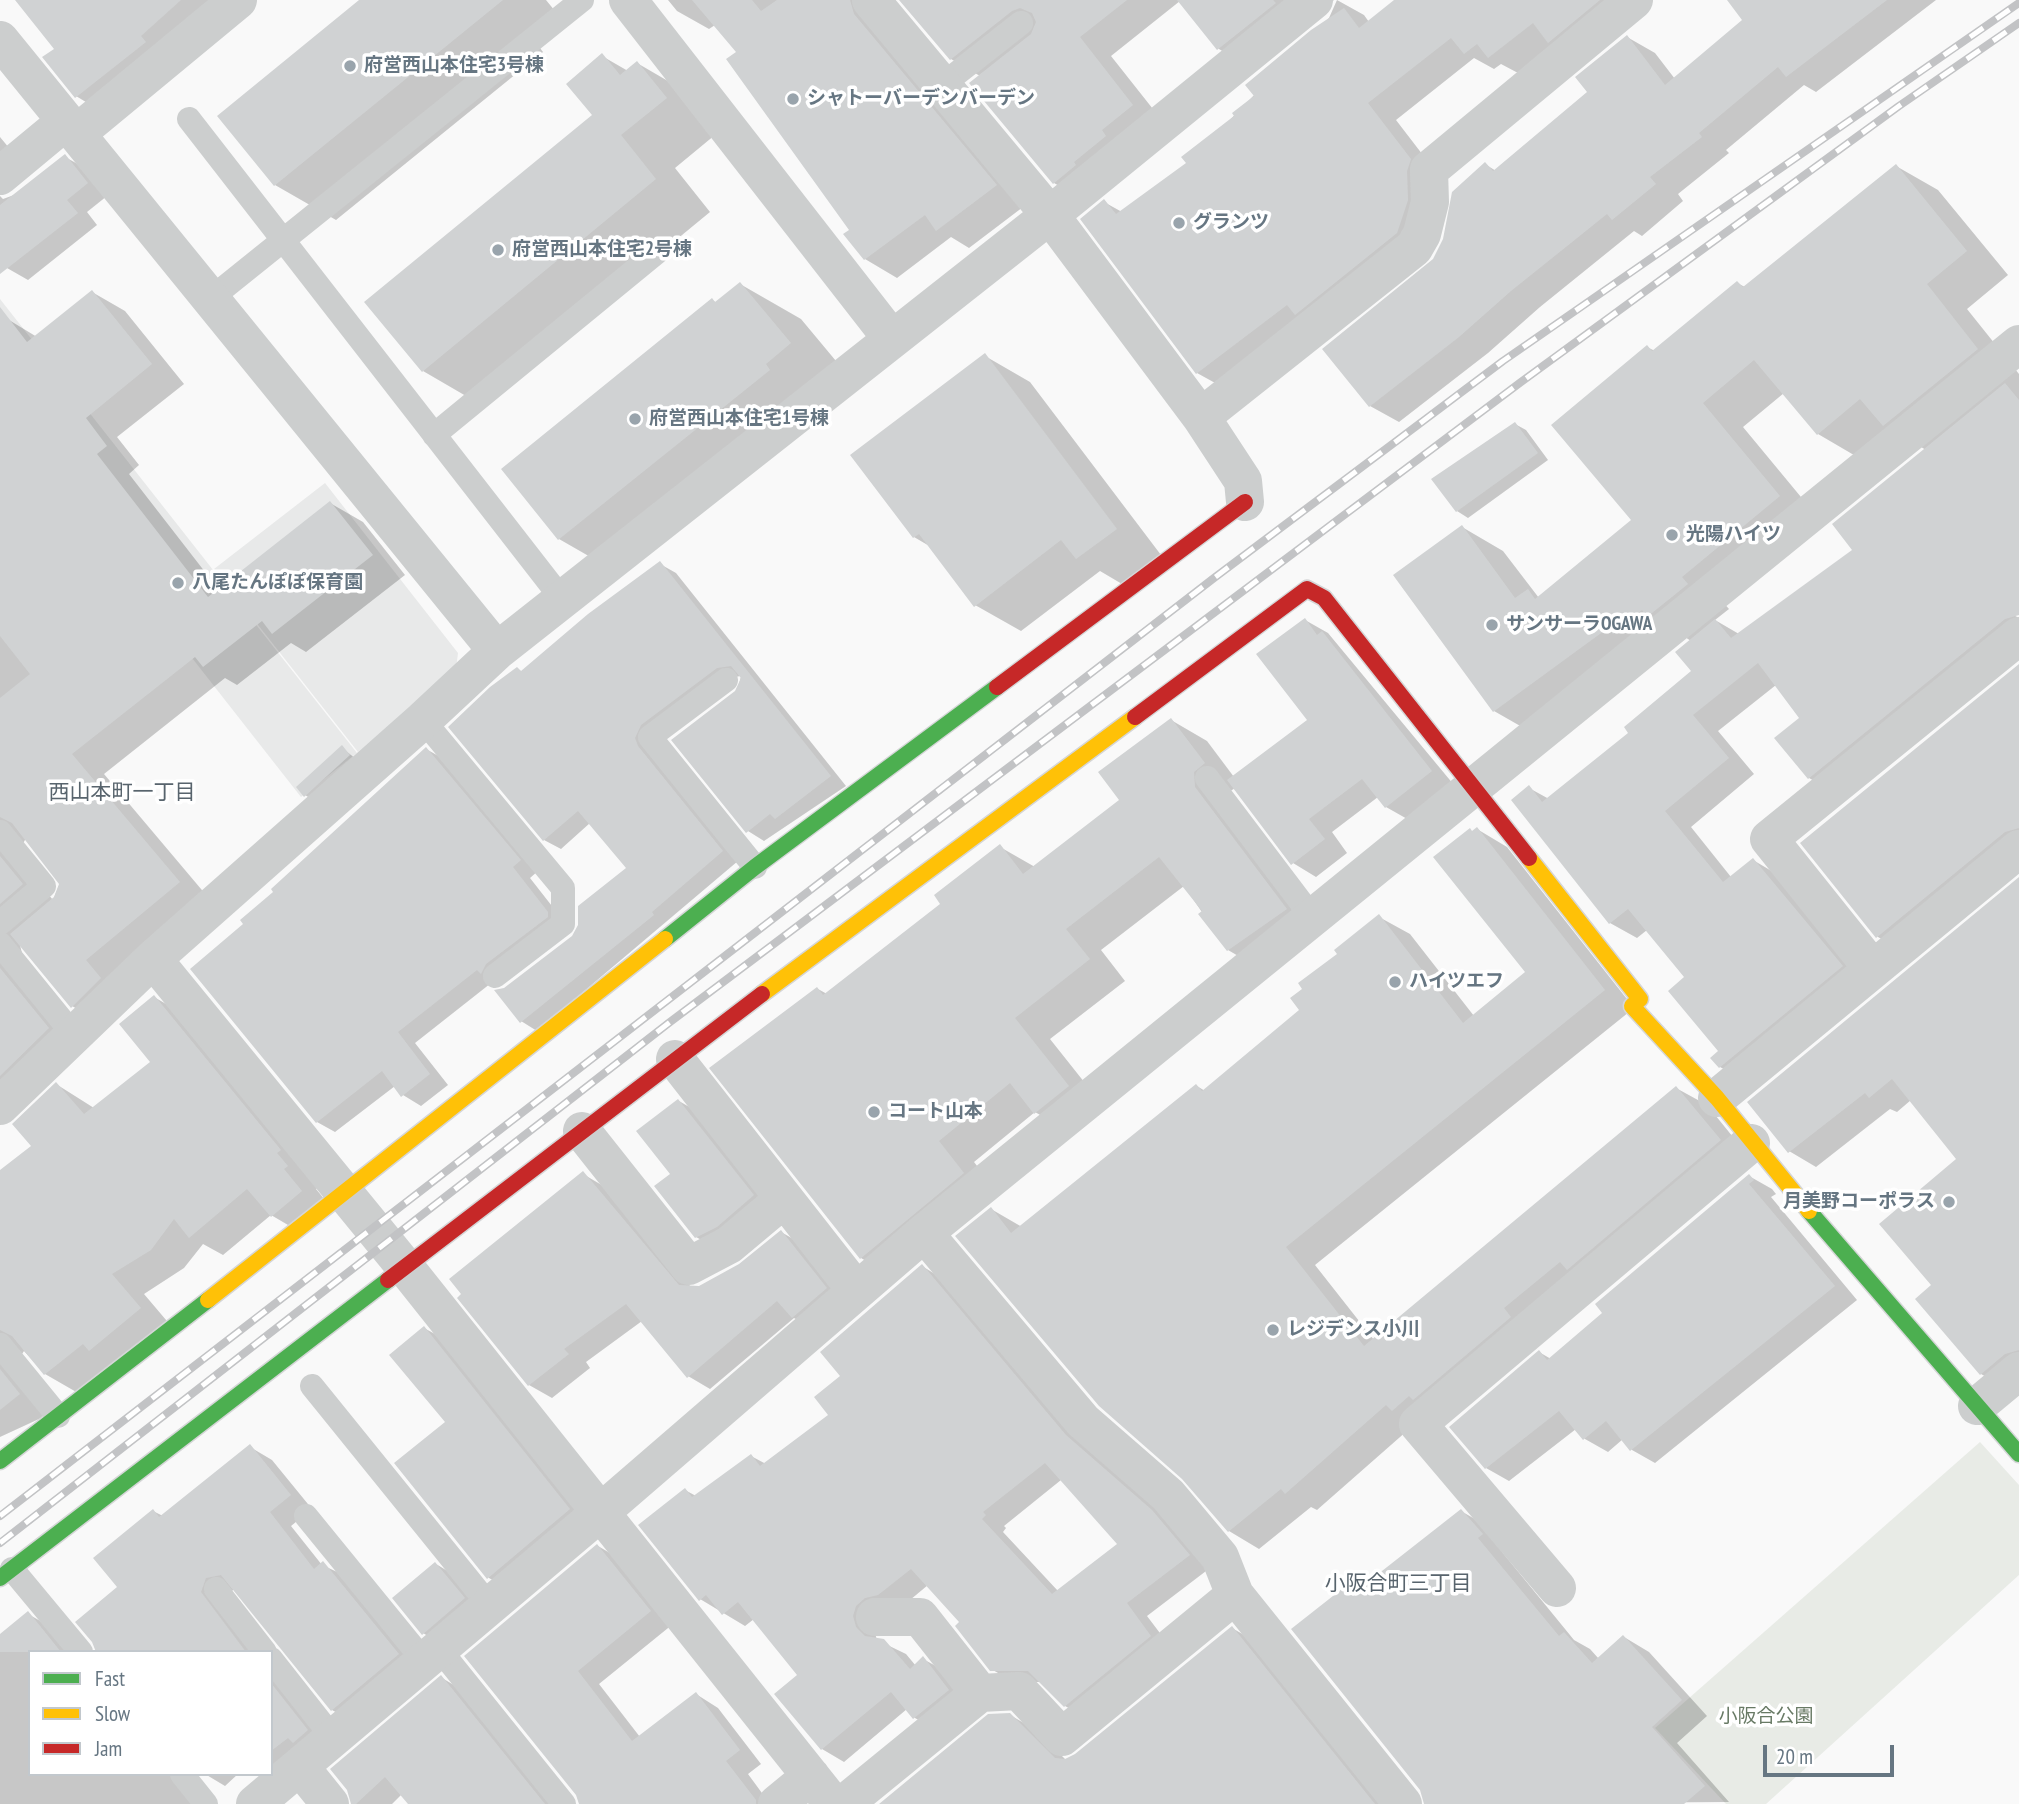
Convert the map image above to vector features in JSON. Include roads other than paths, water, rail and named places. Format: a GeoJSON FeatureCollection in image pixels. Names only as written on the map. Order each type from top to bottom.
{"type":"FeatureCollection","features":[{"type":"Feature","properties":{"kind":"street"},"geometry":{"type":"LineString","coordinates":[[0,176],[70,128],[238,0]]}},
{"type":"Feature","properties":{"kind":"street"},"geometry":{"type":"LineString","coordinates":[[628,0],[892,339]]}},
{"type":"Feature","properties":{"kind":"street"},"geometry":{"type":"LineString","coordinates":[[0,1461],[412,1142],[755,867],[1245,502],[1242,481],[1201,417],[1050,215],[871,0]]}},
{"type":"Feature","properties":{"kind":"street"},"geometry":{"type":"LineString","coordinates":[[0,1106],[153,959],[497,651],[1050,215],[1314,0]]}},
{"type":"Feature","properties":{"kind":"street"},"geometry":{"type":"LineString","coordinates":[[1201,417],[1414,248],[1422,234],[1430,202],[1429,170],[1634,0]]}},
{"type":"Feature","properties":{"kind":"street"},"geometry":{"type":"LineString","coordinates":[[0,40],[497,651]]}},
{"type":"Feature","properties":{"kind":"street"},"geometry":{"type":"LineString","coordinates":[[255,1804],[301,1768],[601,1512],[923,1233],[2019,344]]}},
{"type":"Feature","properties":{"kind":"street"},"geometry":{"type":"LineString","coordinates":[[6,1573],[675,1059],[1307,589],[1324,598],[1640,999],[1632,1006],[1717,1098],[1751,1143],[2019,1454]]}},
{"type":"Feature","properties":{"kind":"street"},"geometry":{"type":"LineString","coordinates":[[1873,970],[1769,839],[2019,636]]}},
{"type":"Feature","properties":{"kind":"street"},"geometry":{"type":"LineString","coordinates":[[1717,1098],[2019,849]]}},
{"type":"Feature","properties":{"kind":"street"},"geometry":{"type":"LineString","coordinates":[[153,959],[404,1267],[822,1790],[777,1804]]}},
{"type":"Feature","properties":{"kind":"street"},"geometry":{"type":"LineString","coordinates":[[675,1059],[856,1290]]}},
{"type":"Feature","properties":{"kind":"street"},"geometry":{"type":"LineString","coordinates":[[582,1131],[689,1266],[729,1245],[784,1199]]}},
{"type":"Feature","properties":{"kind":"street"},"geometry":{"type":"LineString","coordinates":[[1557,1588],[1418,1424],[1751,1143]]}},
{"type":"Feature","properties":{"kind":"street"},"geometry":{"type":"LineString","coordinates":[[923,1233],[1083,1421],[1168,1495],[1220,1557],[1236,1595],[1403,1804]]}},
{"type":"Feature","properties":{"kind":"street"},"geometry":{"type":"LineString","coordinates":[[1977,1406],[2019,1371]]}},
{"type":"Feature","properties":{"kind":"street"},"geometry":{"type":"LineString","coordinates":[[844,1804],[980,1693],[1019,1691],[1062,1737],[1236,1595]]}},
{"type":"Feature","properties":{"kind":"street"},"geometry":{"type":"LineString","coordinates":[[875,1617],[920,1617],[980,1693]]}},
{"type":"Feature","properties":{"kind":"street"},"geometry":{"type":"LineString","coordinates":[[301,1768],[330,1804]]}},
{"type":"Feature","properties":{"kind":"lane"},"geometry":{"type":"LineString","coordinates":[[210,299],[582,0]]}},
{"type":"Feature","properties":{"kind":"lane"},"geometry":{"type":"LineString","coordinates":[[942,85],[1021,23]]}},
{"type":"Feature","properties":{"kind":"lane"},"geometry":{"type":"LineString","coordinates":[[189,119],[562,599]]}},
{"type":"Feature","properties":{"kind":"lane"},"geometry":{"type":"LineString","coordinates":[[434,435],[656,253]]}},
{"type":"Feature","properties":{"kind":"lane"},"geometry":{"type":"LineString","coordinates":[[726,680],[650,737],[755,867]]}},
{"type":"Feature","properties":{"kind":"lane"},"geometry":{"type":"LineString","coordinates":[[423,720],[563,888],[563,924],[495,976]]}},
{"type":"Feature","properties":{"kind":"lane"},"geometry":{"type":"LineString","coordinates":[[1207,778],[1312,918]]}},
{"type":"Feature","properties":{"kind":"lane"},"geometry":{"type":"LineString","coordinates":[[0,832],[44,886],[0,923]]}},
{"type":"Feature","properties":{"kind":"lane"},"geometry":{"type":"LineString","coordinates":[[0,944],[74,1035]]}},
{"type":"Feature","properties":{"kind":"lane"},"geometry":{"type":"LineString","coordinates":[[0,1345],[58,1416]]}},
{"type":"Feature","properties":{"kind":"lane"},"geometry":{"type":"LineString","coordinates":[[312,1386],[491,1606]]}},
{"type":"Feature","properties":{"kind":"lane"},"geometry":{"type":"LineString","coordinates":[[306,1516],[564,1804]]}},
{"type":"Feature","properties":{"kind":"lane"},"geometry":{"type":"LineString","coordinates":[[6,1573],[79,1650]]}},
{"type":"Feature","properties":{"kind":"lane"},"geometry":{"type":"LineString","coordinates":[[216,1589],[263,1650]]}},
{"type":"Feature","properties":{"kind":"lane"},"geometry":{"type":"LineString","coordinates":[[273,1662],[334,1740]]}},
{"type":"Feature","properties":{"kind":"lane"},"geometry":{"type":"LineString","coordinates":[[184,1776],[206,1804]]}},
{"type":"Feature","properties":{"kind":"railway"},"geometry":{"type":"LineString","coordinates":[[0,1516],[1214,578],[1503,361],[2019,3]]}},
{"type":"Feature","properties":{"kind":"railway"},"geometry":{"type":"LineString","coordinates":[[0,1543],[670,1022],[1521,382],[1899,106],[2019,23]]}},
{"type":"Feature","properties":{"kind":"place","name":"府営西山本住宅3号棟"},"geometry":{"type":"Point","coordinates":[350,66]}},
{"type":"Feature","properties":{"kind":"place","name":"シャトーバーデンバーデン"},"geometry":{"type":"Point","coordinates":[793,99]}},
{"type":"Feature","properties":{"kind":"place","name":"グランツ"},"geometry":{"type":"Point","coordinates":[1179,223]}},
{"type":"Feature","properties":{"kind":"place","name":"府営西山本住宅2号棟"},"geometry":{"type":"Point","coordinates":[498,250]}},
{"type":"Feature","properties":{"kind":"place","name":"府営西山本住宅1号棟"},"geometry":{"type":"Point","coordinates":[635,419]}},
{"type":"Feature","properties":{"kind":"place","name":"光陽ハイツ"},"geometry":{"type":"Point","coordinates":[1672,535]}},
{"type":"Feature","properties":{"kind":"place","name":"八尾たんぽぽ保育園"},"geometry":{"type":"Point","coordinates":[178,583]}},
{"type":"Feature","properties":{"kind":"place","name":"サンサーラOGAWA"},"geometry":{"type":"Point","coordinates":[1492,625]}},
{"type":"Feature","properties":{"kind":"place","name":"ハイツエフ"},"geometry":{"type":"Point","coordinates":[1395,982]}},
{"type":"Feature","properties":{"kind":"place","name":"コート山本"},"geometry":{"type":"Point","coordinates":[874,1112]}},
{"type":"Feature","properties":{"kind":"place","name":"月美野コーポラス"},"geometry":{"type":"Point","coordinates":[1949,1202]}},
{"type":"Feature","properties":{"kind":"place","name":"レジデンス小川"},"geometry":{"type":"Point","coordinates":[1273,1330]}},
{"type":"Feature","properties":{"kind":"district","name":"西山本町一丁目"},"geometry":{"type":"Point","coordinates":[122,793]}},
{"type":"Feature","properties":{"kind":"district","name":"小阪合町三丁目"},"geometry":{"type":"Point","coordinates":[1398,1584]}},
{"type":"Feature","properties":{"kind":"park label","name":"小阪合公園"},"geometry":{"type":"Point","coordinates":[1766,1717]}}]}
